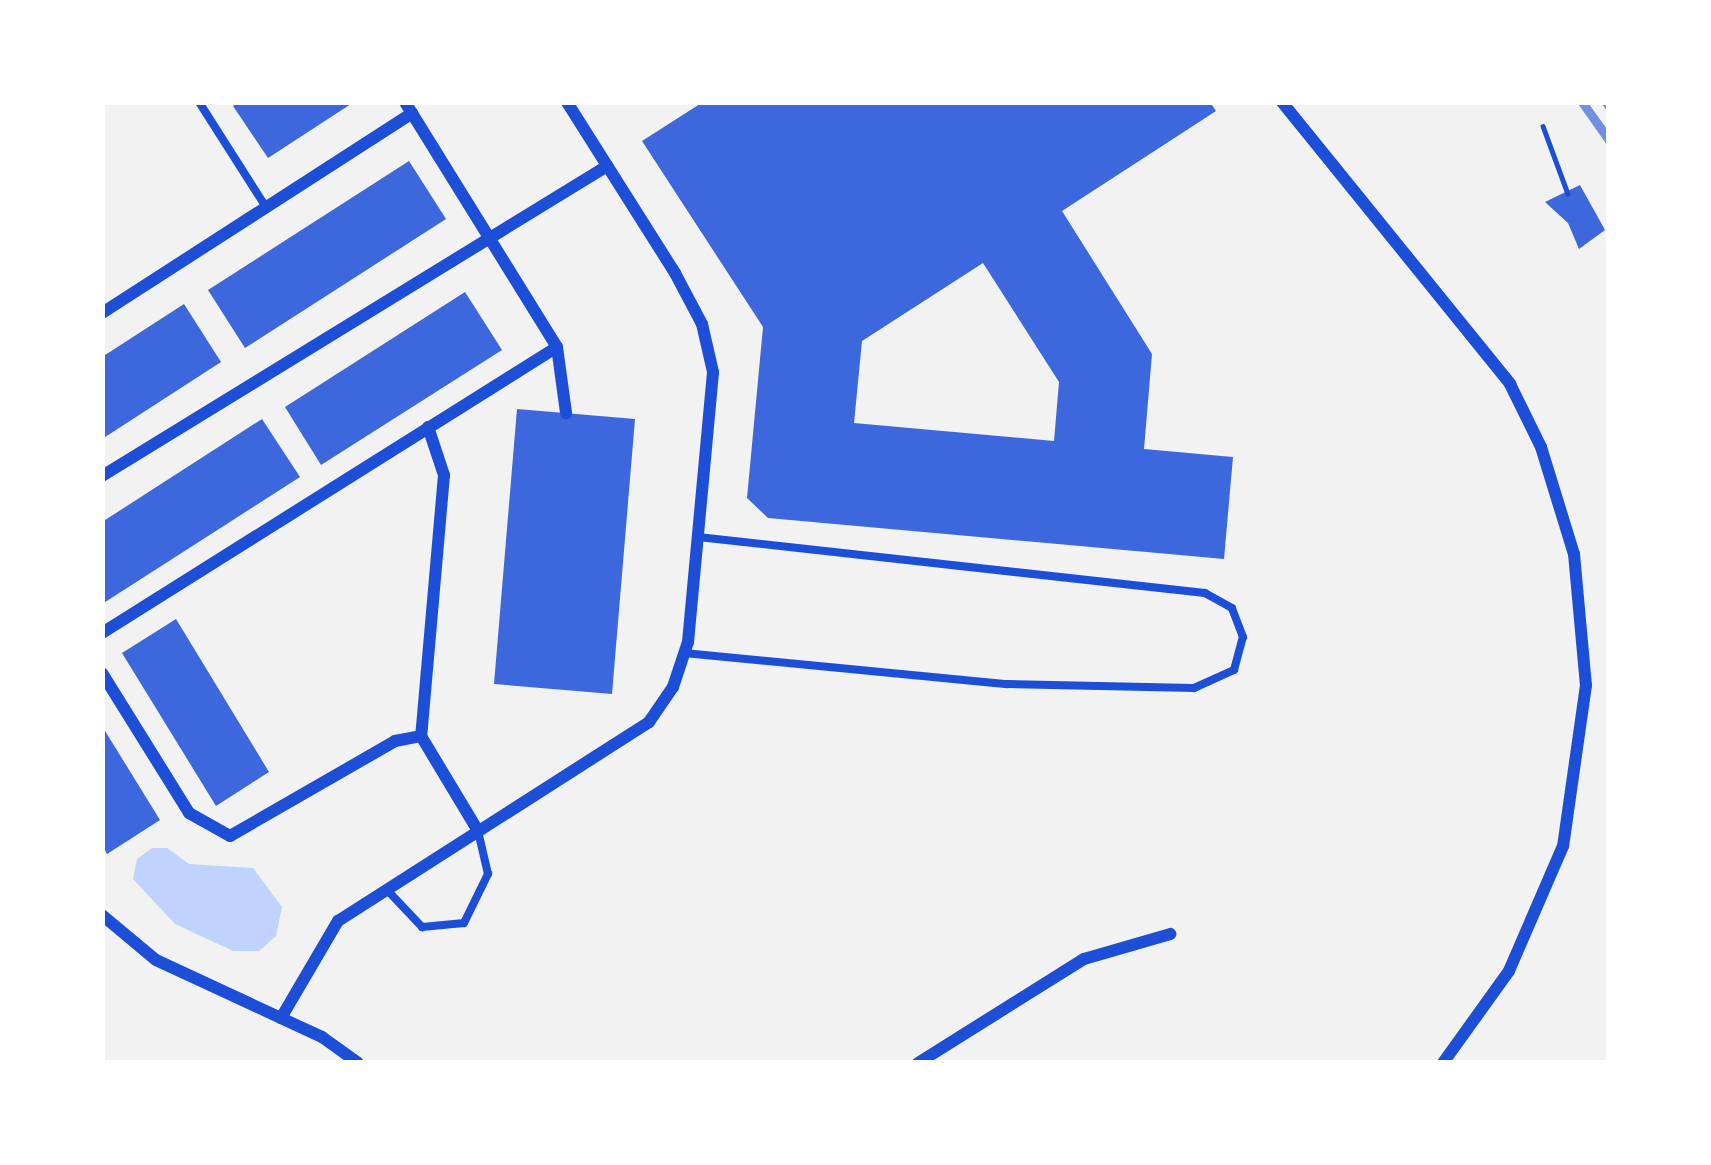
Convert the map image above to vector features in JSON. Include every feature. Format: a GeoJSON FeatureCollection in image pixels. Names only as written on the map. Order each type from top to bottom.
{"type":"FeatureCollection","features":[{"type":"Feature","properties":{"kind":"street"},"geometry":{"type":"LineString","coordinates":[[281,1018],[338,921],[649,722],[684,653],[713,371],[702,324],[566,102]]}},
{"type":"Feature","properties":{"kind":"street"},"geometry":{"type":"LineString","coordinates":[[1282,102],[1510,384],[1541,447],[1574,554],[1586,685],[1563,846],[1509,971],[1443,1063]]}},
{"type":"Feature","properties":{"kind":"street"},"geometry":{"type":"LineString","coordinates":[[102,313],[409,108],[557,347],[566,413]]}},
{"type":"Feature","properties":{"kind":"street"},"geometry":{"type":"LineString","coordinates":[[102,476],[607,166]]}},
{"type":"Feature","properties":{"kind":"street"},"geometry":{"type":"LineString","coordinates":[[102,633],[557,347]]}},
{"type":"Feature","properties":{"kind":"street"},"geometry":{"type":"LineString","coordinates":[[428,427],[444,475],[422,736],[478,831]]}},
{"type":"Feature","properties":{"kind":"street"},"geometry":{"type":"LineString","coordinates":[[102,673],[189,813],[230,836],[395,741],[422,736]]}},
{"type":"Feature","properties":{"kind":"street"},"geometry":{"type":"LineString","coordinates":[[102,915],[156,960],[281,1018],[358,1063]]}},
{"type":"Feature","properties":{"kind":"street"},"geometry":{"type":"LineString","coordinates":[[918,1063],[1084,959],[1170,934]]}},
{"type":"Feature","properties":{"kind":"lane"},"geometry":{"type":"LineString","coordinates":[[199,102],[266,207]]}},
{"type":"Feature","properties":{"kind":"lane"},"geometry":{"type":"LineString","coordinates":[[684,653],[1008,684],[1194,688],[1234,670],[1243,637],[1232,608],[1205,592],[698,537]]}},
{"type":"Feature","properties":{"kind":"lane"},"geometry":{"type":"LineString","coordinates":[[387,890],[422,927],[464,923],[488,874],[478,831]]}},
{"type":"Feature","properties":{"kind":"path"},"geometry":{"type":"LineString","coordinates":[[1544,126],[1568,194]]}},
{"type":"Feature","properties":{"kind":"water"},"geometry":{"type":"Polygon","coordinates":[[[152,848],[167,848],[189,864],[253,868],[282,907],[276,936],[259,951],[233,951],[175,924],[133,879],[137,859],[152,848]]]}},
{"type":"Feature","properties":{"kind":"building"},"geometry":{"type":"Polygon","coordinates":[[[239,102],[354,102],[268,158],[233,106],[239,102]]]}},
{"type":"Feature","properties":{"kind":"building"},"geometry":{"type":"Polygon","coordinates":[[[703,102],[1210,102],[1216,111],[1062,211],[1152,354],[1144,449],[1233,457],[1224,559],[768,518],[747,498],[763,327],[642,141],[703,102]],[[983,263],[862,341],[854,423],[1054,441],[1059,382],[983,263]]]}},
{"type":"Feature","properties":{"kind":"building"},"geometry":{"type":"Polygon","coordinates":[[[409,161],[446,219],[245,348],[208,290],[409,161]]]}},
{"type":"Feature","properties":{"kind":"building"},"geometry":{"type":"Polygon","coordinates":[[[1580,185],[1605,230],[1579,249],[1568,223],[1545,202],[1580,185]]]}},
{"type":"Feature","properties":{"kind":"building"},"geometry":{"type":"Polygon","coordinates":[[[465,292],[502,350],[321,465],[285,407],[465,292]]]}},
{"type":"Feature","properties":{"kind":"building"},"geometry":{"type":"Polygon","coordinates":[[[184,304],[221,362],[102,439],[102,357],[184,304]]]}},
{"type":"Feature","properties":{"kind":"building"},"geometry":{"type":"Polygon","coordinates":[[[517,409],[635,419],[612,694],[494,684],[517,409]]]}},
{"type":"Feature","properties":{"kind":"building"},"geometry":{"type":"Polygon","coordinates":[[[262,419],[300,477],[102,604],[102,522],[262,419]]]}},
{"type":"Feature","properties":{"kind":"building"},"geometry":{"type":"Polygon","coordinates":[[[176,619],[269,772],[216,806],[122,653],[176,619]]]}},
{"type":"Feature","properties":{"kind":"building"},"geometry":{"type":"Polygon","coordinates":[[[102,726],[160,820],[107,854],[102,845],[102,726]]]}},
{"type":"Feature","properties":{"kind":"railway"},"geometry":{"type":"LineString","coordinates":[[1582,102],[1609,140]]}},
{"type":"Feature","properties":{"kind":"railway"},"geometry":{"type":"LineString","coordinates":[[1606,102],[1609,106]]}}]}
